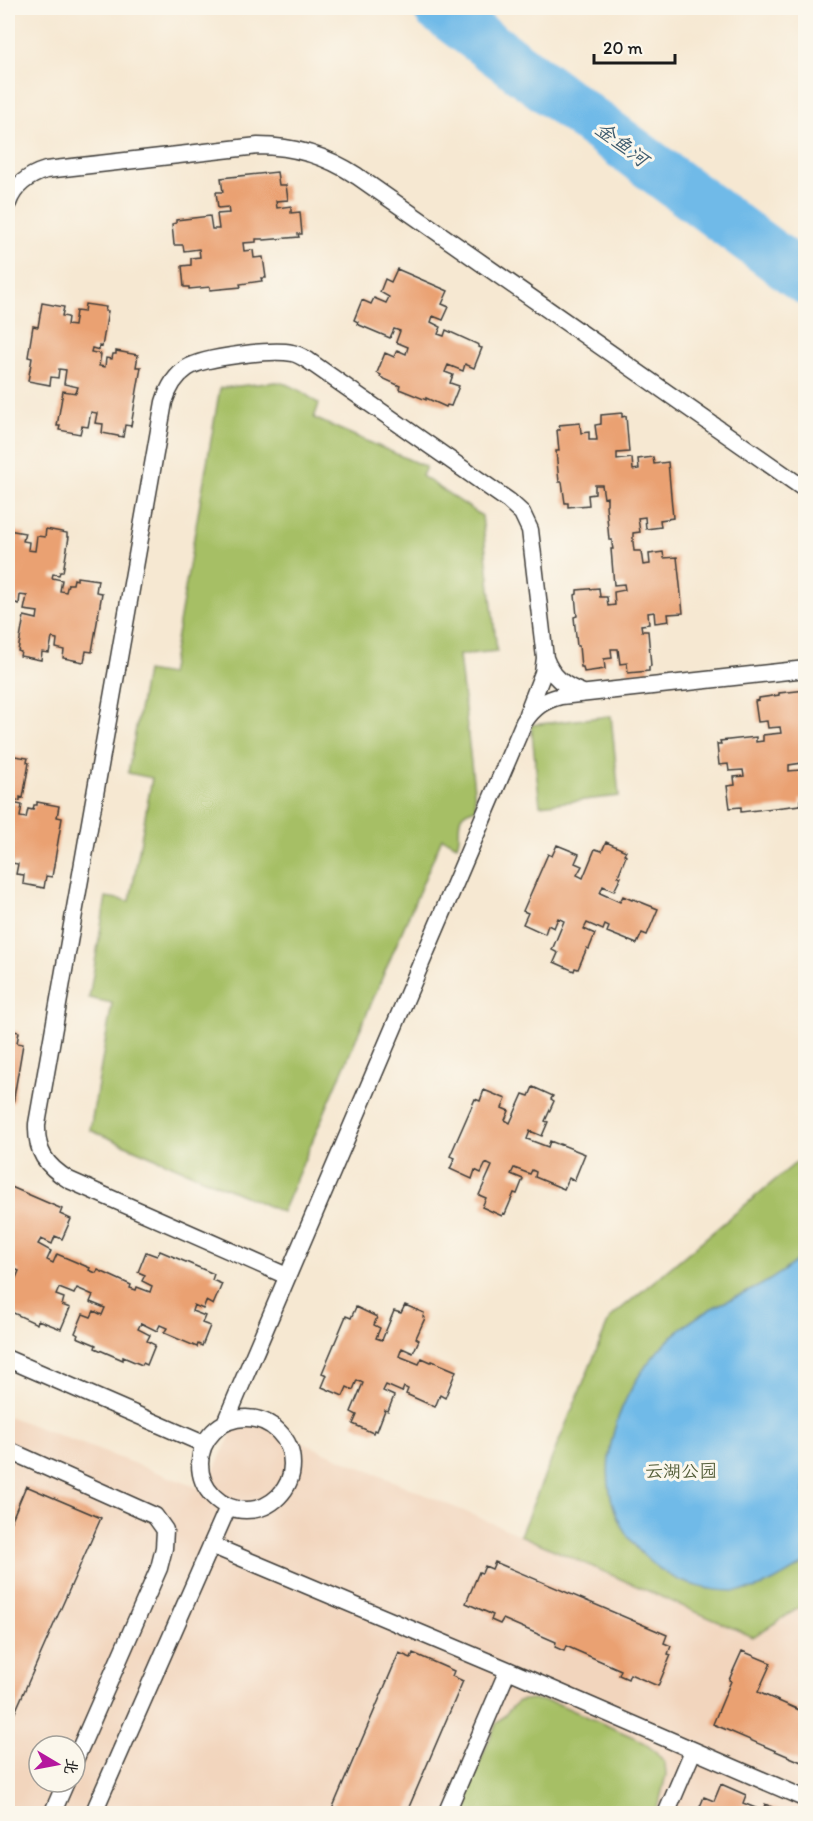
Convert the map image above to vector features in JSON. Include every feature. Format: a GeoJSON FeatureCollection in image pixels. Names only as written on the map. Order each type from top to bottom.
{"type":"FeatureCollection","features":[{"type":"Feature","properties":{"kind":"lane"},"geometry":{"type":"LineString","coordinates":[[8,203],[9,198],[25,180],[46,170],[258,146],[308,152],[332,161],[357,176],[806,490]]}},
{"type":"Feature","properties":{"kind":"lane"},"geometry":{"type":"LineString","coordinates":[[225,1423],[524,722],[543,673],[544,658],[532,540],[527,521],[522,513],[509,501],[309,360],[297,354],[276,352],[211,359],[195,364],[187,368],[175,380],[164,402],[36,1136],[48,1165],[69,1180],[287,1276]]}},
{"type":"Feature","properties":{"kind":"lane"},"geometry":{"type":"LineString","coordinates":[[544,658],[555,677],[572,689],[583,693]]}},
{"type":"Feature","properties":{"kind":"lane"},"geometry":{"type":"LineString","coordinates":[[524,722],[531,711],[548,699],[561,696],[806,669]]}},
{"type":"Feature","properties":{"kind":"lane"},"geometry":{"type":"LineString","coordinates":[[8,1359],[204,1444]]}},
{"type":"Feature","properties":{"kind":"lane"},"geometry":{"type":"LineString","coordinates":[[251,1417],[265,1420],[277,1428],[286,1440],[291,1453],[292,1467],[289,1482],[281,1494],[270,1503],[256,1509],[242,1510],[228,1507],[215,1499],[200,1473],[199,1458],[204,1444],[211,1432],[236,1418],[251,1417]]}},
{"type":"Feature","properties":{"kind":"lane"},"geometry":{"type":"LineString","coordinates":[[8,1450],[155,1516],[165,1530],[164,1548],[159,1568],[86,1734]]}},
{"type":"Feature","properties":{"kind":"lane"},"geometry":{"type":"LineString","coordinates":[[93,1814],[228,1507]]}},
{"type":"Feature","properties":{"kind":"lane"},"geometry":{"type":"LineString","coordinates":[[211,1545],[806,1799]]}},
{"type":"Feature","properties":{"kind":"lane"},"geometry":{"type":"LineString","coordinates":[[446,1814],[508,1670]]}},
{"type":"Feature","properties":{"kind":"lane"},"geometry":{"type":"LineString","coordinates":[[666,1814],[693,1751]]}},
{"type":"Feature","properties":{"kind":"lane"},"geometry":{"type":"LineString","coordinates":[[52,1814],[61,1794]]}},
{"type":"Feature","properties":{"kind":"shaded area"},"geometry":{"type":"Polygon","coordinates":[[[8,1416],[204,1490],[240,1416],[753,1637],[805,1604],[805,1813],[8,1813],[8,1416]]]}},
{"type":"Feature","properties":{"kind":"green space"},"geometry":{"type":"Polygon","coordinates":[[[276,382],[293,387],[319,404],[314,418],[426,467],[422,476],[482,516],[497,651],[459,655],[476,808],[463,814],[460,818],[457,845],[442,838],[282,1212],[90,1130],[112,1003],[89,998],[106,897],[130,901],[152,778],[128,773],[146,671],[170,675],[220,388],[276,382]]]}},
{"type":"Feature","properties":{"kind":"green space"},"geometry":{"type":"Polygon","coordinates":[[[611,716],[619,796],[540,805],[531,725],[611,716]]]}},
{"type":"Feature","properties":{"kind":"green space","name":"云湖公园"},"geometry":{"type":"Polygon","coordinates":[[[805,1155],[805,1604],[753,1637],[520,1535],[610,1318],[805,1155]]]}},
{"type":"Feature","properties":{"kind":"green space"},"geometry":{"type":"Polygon","coordinates":[[[532,1699],[556,1703],[640,1740],[656,1752],[665,1763],[666,1775],[654,1813],[458,1813],[496,1724],[518,1701],[532,1699]]]}},
{"type":"Feature","properties":{"kind":"water"},"geometry":{"type":"Polygon","coordinates":[[[805,1253],[805,1563],[766,1585],[753,1589],[716,1590],[681,1581],[667,1574],[642,1554],[620,1522],[612,1502],[609,1459],[612,1437],[619,1416],[639,1376],[671,1338],[691,1321],[712,1308],[773,1278],[805,1253]]]}},
{"type":"Feature","properties":{"kind":"building"},"geometry":{"type":"Polygon","coordinates":[[[277,172],[279,185],[286,185],[288,200],[276,201],[277,208],[291,206],[291,213],[300,212],[302,234],[298,234],[299,237],[256,239],[256,242],[243,243],[244,251],[253,250],[254,258],[263,257],[266,278],[261,278],[262,281],[240,284],[241,287],[210,290],[210,287],[189,289],[189,287],[184,287],[182,266],[191,265],[191,258],[200,257],[199,249],[184,251],[183,245],[174,245],[172,224],[176,223],[176,220],[210,216],[212,229],[219,229],[217,214],[229,213],[228,207],[218,208],[216,192],[223,192],[221,178],[277,172]]]}},
{"type":"Feature","properties":{"kind":"building"},"geometry":{"type":"Polygon","coordinates":[[[397,269],[448,291],[442,304],[449,307],[443,320],[433,316],[431,322],[441,327],[438,334],[444,336],[446,330],[482,348],[474,368],[465,364],[463,371],[448,365],[445,372],[453,375],[450,383],[459,386],[451,406],[446,407],[399,389],[400,386],[380,377],[381,375],[377,373],[385,353],[394,357],[397,350],[406,354],[408,347],[396,342],[400,331],[394,329],[390,338],[357,324],[358,322],[354,320],[362,300],[371,304],[374,298],[386,303],[389,297],[380,292],[385,279],[391,282],[397,269]]]}},
{"type":"Feature","properties":{"kind":"building"},"geometry":{"type":"Polygon","coordinates":[[[42,303],[64,307],[62,316],[68,317],[67,325],[74,326],[76,311],[84,312],[85,304],[106,307],[105,311],[108,311],[102,347],[99,346],[99,350],[92,348],[91,352],[101,354],[99,366],[105,367],[106,358],[112,359],[116,351],[138,355],[136,367],[141,367],[131,426],[125,425],[123,437],[102,433],[103,424],[95,423],[97,413],[91,412],[88,427],[82,426],[80,434],[59,430],[60,426],[57,426],[63,391],[76,393],[78,387],[64,384],[66,370],[59,369],[58,378],[51,377],[50,385],[28,381],[32,358],[28,357],[33,326],[38,327],[42,303]]]}},
{"type":"Feature","properties":{"kind":"building"},"geometry":{"type":"Polygon","coordinates":[[[622,413],[622,417],[626,416],[629,452],[617,453],[617,460],[632,458],[633,470],[639,469],[638,459],[653,457],[654,464],[668,462],[673,518],[660,520],[661,527],[646,529],[645,517],[638,518],[640,532],[633,533],[633,542],[634,551],[641,551],[643,565],[650,564],[649,554],[663,552],[664,558],[677,557],[683,613],[668,614],[669,621],[655,623],[654,612],[648,613],[649,624],[641,625],[642,631],[648,631],[651,666],[649,671],[628,673],[627,663],[620,664],[618,649],[611,649],[612,658],[604,659],[605,669],[584,672],[581,667],[579,646],[577,646],[574,617],[577,616],[575,595],[577,590],[599,588],[600,597],[607,597],[608,606],[615,605],[614,592],[625,590],[624,584],[614,585],[611,549],[613,549],[612,540],[609,540],[607,497],[604,498],[602,485],[595,485],[595,494],[588,495],[589,505],[568,507],[568,503],[565,503],[562,482],[559,482],[556,451],[559,451],[557,430],[560,430],[559,425],[580,423],[581,433],[589,432],[589,440],[597,440],[595,425],[601,424],[601,415],[622,413]]]}},
{"type":"Feature","properties":{"kind":"building"},"geometry":{"type":"Polygon","coordinates":[[[46,529],[67,533],[69,537],[63,572],[59,575],[53,574],[52,578],[62,580],[60,591],[66,592],[68,584],[73,584],[77,577],[98,580],[96,592],[102,593],[92,652],[86,651],[84,662],[63,658],[64,650],[56,648],[57,639],[52,638],[49,653],[42,652],[41,660],[20,656],[21,652],[18,651],[24,616],[37,619],[38,612],[24,610],[27,596],[20,595],[19,604],[12,602],[10,611],[8,610],[8,530],[25,533],[23,541],[29,542],[28,550],[35,551],[37,536],[45,537],[46,529]]]}},
{"type":"Feature","properties":{"kind":"building"},"geometry":{"type":"Polygon","coordinates":[[[806,690],[806,759],[802,759],[802,763],[789,765],[789,771],[800,770],[801,778],[806,777],[806,799],[800,800],[800,805],[741,812],[741,807],[730,808],[727,786],[735,785],[734,777],[744,776],[743,770],[729,771],[728,764],[719,765],[717,744],[721,744],[720,741],[756,737],[756,742],[763,741],[763,735],[781,733],[780,727],[768,728],[767,721],[758,722],[755,701],[759,698],[779,695],[779,693],[806,690]]]}},
{"type":"Feature","properties":{"kind":"building"},"geometry":{"type":"Polygon","coordinates":[[[8,755],[28,758],[29,763],[23,798],[20,797],[20,801],[13,799],[12,803],[22,805],[20,817],[26,818],[28,809],[33,810],[37,802],[59,806],[57,817],[62,818],[52,877],[46,876],[44,888],[23,884],[24,875],[16,874],[18,864],[12,863],[8,881],[8,755]]]}},
{"type":"Feature","properties":{"kind":"building"},"geometry":{"type":"Polygon","coordinates":[[[606,842],[626,851],[624,854],[626,856],[618,876],[621,877],[614,891],[603,886],[600,893],[620,902],[623,896],[658,909],[647,935],[642,933],[637,944],[607,932],[609,927],[605,925],[603,930],[587,923],[584,929],[595,934],[578,969],[575,968],[574,971],[554,962],[558,953],[552,950],[564,921],[558,918],[554,928],[548,925],[545,934],[523,924],[528,913],[523,911],[548,854],[552,856],[557,845],[579,854],[575,863],[582,866],[577,875],[583,878],[595,849],[602,851],[606,842]]]}},
{"type":"Feature","properties":{"kind":"building"},"geometry":{"type":"Polygon","coordinates":[[[8,1030],[19,1032],[17,1043],[23,1044],[13,1103],[8,1102],[8,1030]]]}},
{"type":"Feature","properties":{"kind":"building"},"geometry":{"type":"Polygon","coordinates":[[[533,1087],[553,1096],[551,1099],[554,1101],[545,1121],[548,1122],[542,1136],[530,1131],[527,1139],[548,1147],[550,1141],[585,1154],[574,1181],[569,1178],[564,1189],[535,1177],[536,1172],[532,1170],[530,1174],[514,1168],[511,1174],[523,1179],[517,1194],[514,1193],[502,1216],[482,1207],[486,1198],[479,1195],[492,1166],[486,1163],[481,1173],[475,1170],[472,1179],[450,1169],[455,1158],[450,1156],[475,1099],[480,1101],[484,1090],[506,1099],[502,1108],[509,1111],[505,1120],[510,1123],[523,1094],[529,1096],[533,1087]]]}},
{"type":"Feature","properties":{"kind":"building"},"geometry":{"type":"Polygon","coordinates":[[[9,1186],[62,1209],[60,1214],[71,1219],[62,1239],[55,1236],[52,1244],[41,1239],[38,1244],[51,1251],[47,1260],[53,1263],[57,1254],[90,1268],[89,1270],[96,1273],[98,1270],[131,1285],[130,1288],[136,1290],[137,1287],[150,1292],[152,1286],[142,1281],[145,1275],[138,1272],[146,1252],[157,1256],[160,1251],[214,1274],[212,1280],[222,1284],[213,1305],[206,1301],[203,1309],[194,1305],[192,1311],[205,1316],[202,1323],[210,1326],[202,1346],[198,1344],[197,1347],[164,1333],[167,1328],[160,1325],[157,1331],[141,1323],[138,1329],[150,1335],[147,1341],[155,1345],[147,1365],[123,1357],[123,1360],[95,1348],[96,1345],[77,1337],[75,1333],[83,1314],[91,1317],[94,1311],[102,1315],[105,1308],[90,1302],[93,1295],[77,1288],[74,1294],[59,1288],[56,1295],[64,1298],[62,1305],[70,1308],[61,1329],[38,1320],[37,1324],[9,1311],[8,1274],[16,1278],[19,1271],[8,1266],[9,1186]]]}},
{"type":"Feature","properties":{"kind":"building"},"geometry":{"type":"Polygon","coordinates":[[[405,1305],[424,1313],[425,1318],[416,1338],[419,1340],[413,1353],[402,1348],[399,1356],[419,1364],[422,1358],[456,1371],[445,1398],[440,1395],[435,1407],[406,1394],[408,1389],[404,1387],[402,1392],[386,1385],[383,1391],[394,1396],[388,1411],[385,1410],[377,1431],[374,1430],[373,1433],[353,1424],[357,1415],[351,1412],[363,1383],[357,1380],[353,1390],[347,1387],[343,1396],[322,1387],[327,1375],[322,1373],[346,1316],[351,1318],[356,1307],[377,1317],[374,1325],[380,1328],[376,1338],[382,1340],[394,1311],[401,1313],[405,1305]]]}},
{"type":"Feature","properties":{"kind":"building"},"geometry":{"type":"Polygon","coordinates":[[[26,1486],[101,1518],[8,1728],[8,1529],[26,1486]]]}},
{"type":"Feature","properties":{"kind":"building"},"geometry":{"type":"Polygon","coordinates":[[[495,1562],[667,1635],[664,1643],[671,1646],[668,1654],[671,1655],[658,1686],[630,1674],[628,1679],[619,1675],[621,1670],[566,1646],[564,1651],[555,1647],[556,1642],[503,1619],[500,1624],[491,1620],[493,1615],[466,1603],[479,1572],[482,1573],[485,1566],[492,1569],[495,1562]]]}},
{"type":"Feature","properties":{"kind":"building"},"geometry":{"type":"Polygon","coordinates":[[[742,1651],[771,1663],[758,1692],[806,1713],[806,1764],[713,1724],[742,1651]]]}},
{"type":"Feature","properties":{"kind":"building"},"geometry":{"type":"Polygon","coordinates":[[[399,1653],[411,1658],[413,1653],[454,1671],[452,1676],[463,1681],[406,1814],[330,1814],[399,1653]]]}},
{"type":"Feature","properties":{"kind":"building"},"geometry":{"type":"Polygon","coordinates":[[[721,1784],[746,1795],[743,1803],[763,1811],[765,1804],[788,1814],[697,1814],[704,1797],[714,1801],[721,1784]]]}},
{"type":"Feature","properties":{"kind":"waterway","name":"金鱼河"},"geometry":{"type":"LineString","coordinates":[[438,8],[806,280]]}}]}
